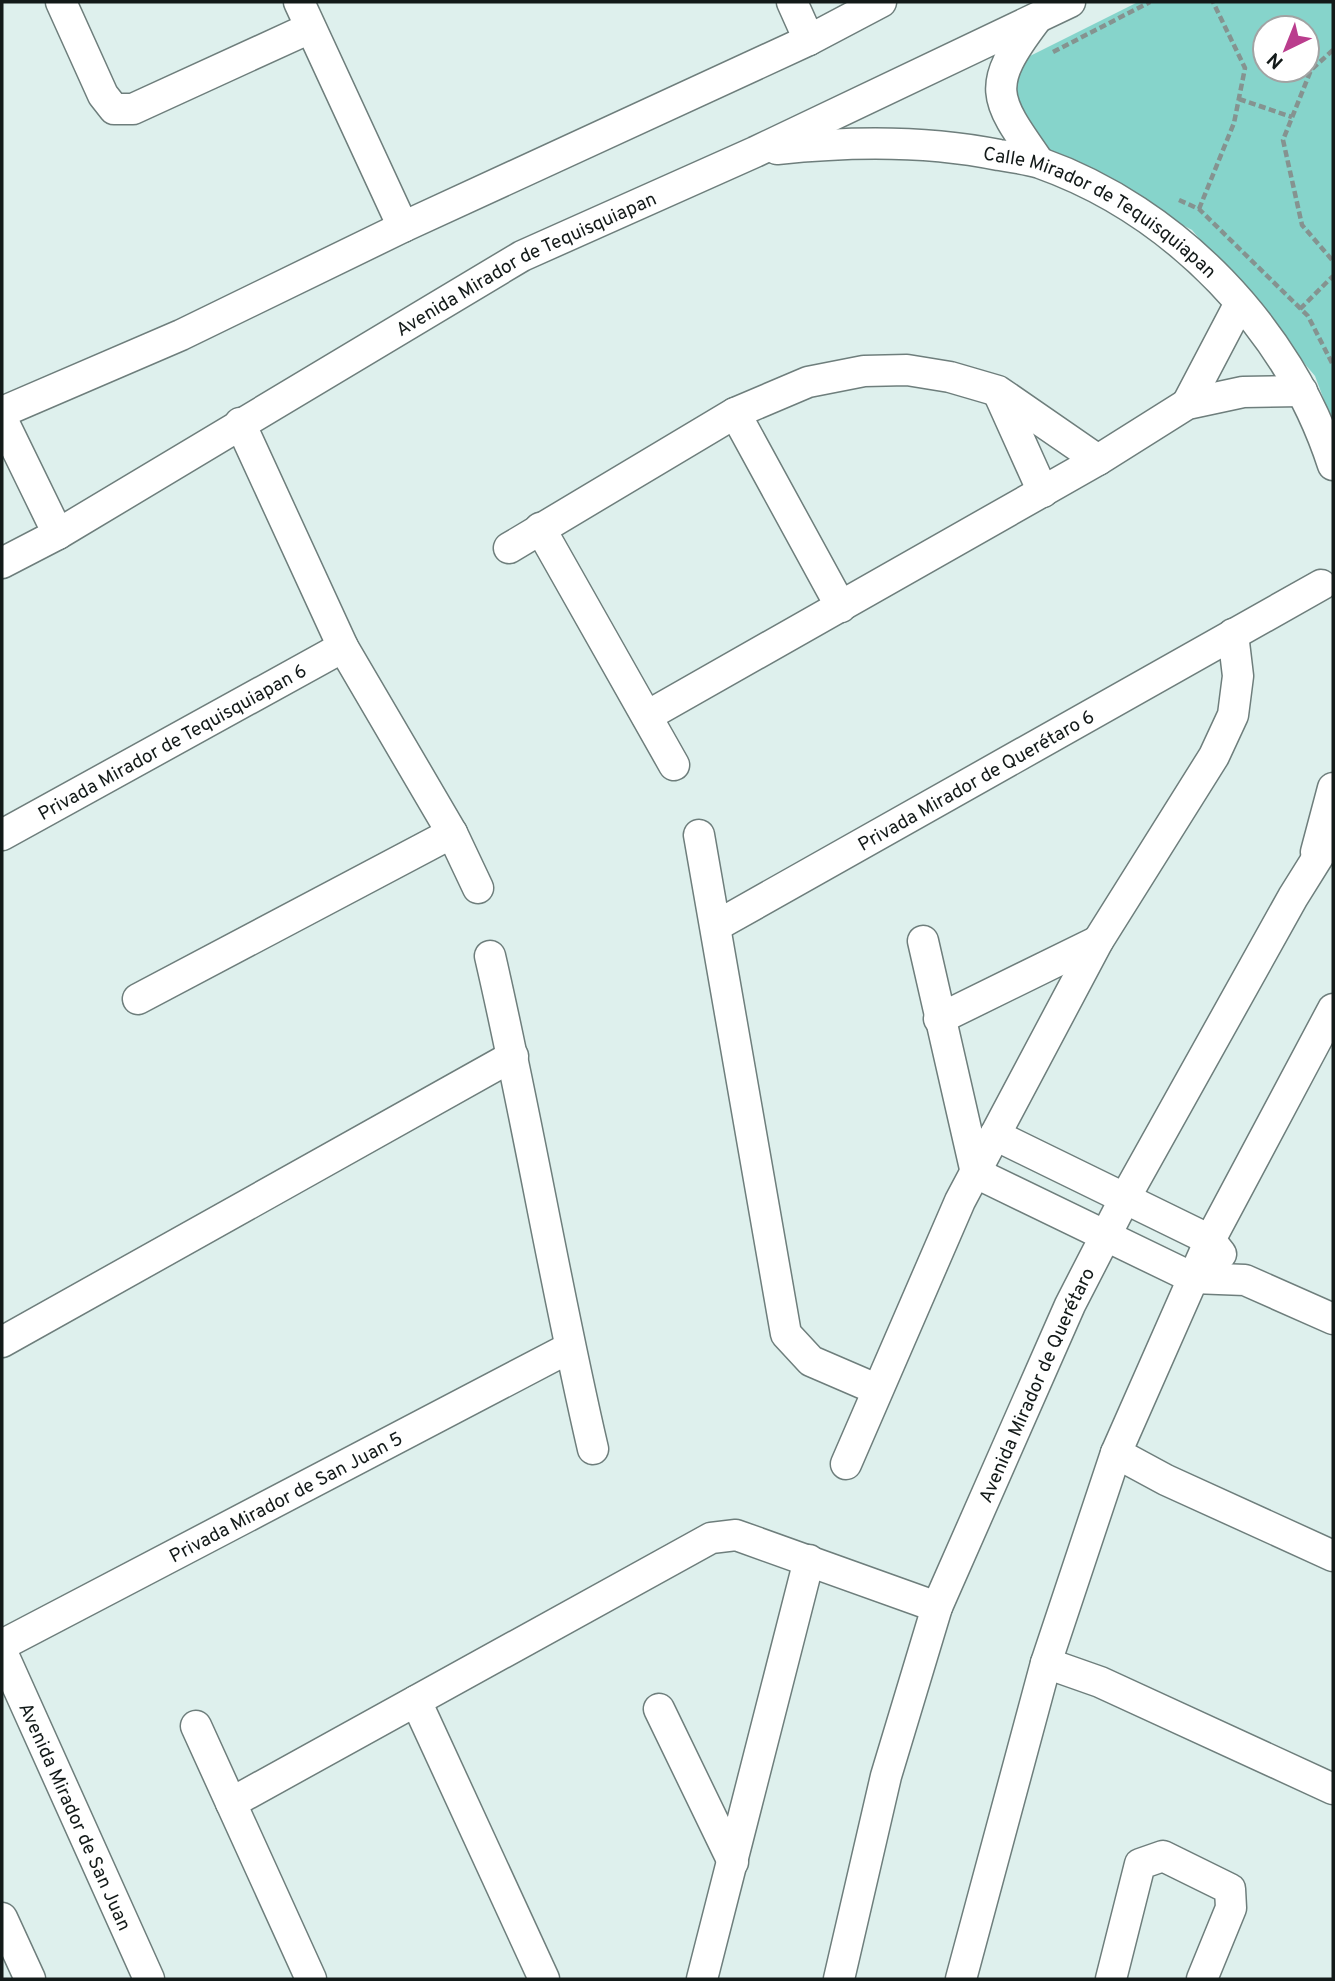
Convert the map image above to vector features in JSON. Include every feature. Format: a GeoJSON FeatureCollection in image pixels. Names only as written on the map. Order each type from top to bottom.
{"type":"FeatureCollection","features":[{"type":"Feature","properties":{"kind":"street"},"geometry":{"type":"LineString","coordinates":[[61,2],[103,95],[114,109],[134,109],[305,15],[403,228]]}},
{"type":"Feature","properties":{"kind":"street"},"geometry":{"type":"LineString","coordinates":[[792,2],[809,40]]}},
{"type":"Feature","properties":{"kind":"street"},"geometry":{"type":"LineString","coordinates":[[2,412],[181,335],[403,228],[809,40],[881,2]]}},
{"type":"Feature","properties":{"kind":"street","name":"Avenida Mirador de Tequisquiapan"},"geometry":{"type":"LineString","coordinates":[[2,563],[58,534],[522,256],[755,152],[1033,10],[1070,2]]}},
{"type":"Feature","properties":{"kind":"street"},"geometry":{"type":"LineString","coordinates":[[1033,10],[1005,64],[1000,82],[1003,103],[1010,120],[1039,162]]}},
{"type":"Feature","properties":{"kind":"street","name":"Calle Mirador de Tequisquiapan"},"geometry":{"type":"LineString","coordinates":[[755,152],[826,144],[897,143],[969,149],[1039,162],[1096,187],[1148,220],[1197,258],[1240,303],[1270,340],[1301,391],[1333,465]]}},
{"type":"Feature","properties":{"kind":"street"},"geometry":{"type":"LineString","coordinates":[[1187,404],[1240,303]]}},
{"type":"Feature","properties":{"kind":"street"},"geometry":{"type":"LineString","coordinates":[[509,548],[735,413],[808,382],[864,371],[907,370],[950,377],[998,391],[1098,460]]}},
{"type":"Feature","properties":{"kind":"street"},"geometry":{"type":"LineString","coordinates":[[998,391],[1043,492]]}},
{"type":"Feature","properties":{"kind":"street"},"geometry":{"type":"LineString","coordinates":[[647,716],[1043,492],[1187,404],[1242,392],[1301,391]]}},
{"type":"Feature","properties":{"kind":"street"},"geometry":{"type":"LineString","coordinates":[[735,413],[841,607]]}},
{"type":"Feature","properties":{"kind":"street"},"geometry":{"type":"LineString","coordinates":[[2,419],[58,534]]}},
{"type":"Feature","properties":{"kind":"street"},"geometry":{"type":"LineString","coordinates":[[240,423],[343,647],[452,832],[478,888]]}},
{"type":"Feature","properties":{"kind":"street"},"geometry":{"type":"LineString","coordinates":[[540,528],[674,765]]}},
{"type":"Feature","properties":{"kind":"street","name":"Privada Mirador de Querétaro 6"},"geometry":{"type":"LineString","coordinates":[[716,926],[1321,585]]}},
{"type":"Feature","properties":{"kind":"street"},"geometry":{"type":"LineString","coordinates":[[846,1464],[876,1389],[960,1201],[1098,942],[1214,756],[1233,715],[1238,677],[1233,634]]}},
{"type":"Feature","properties":{"kind":"street","name":"Privada Mirador de Tequisquiapan 6"},"geometry":{"type":"LineString","coordinates":[[2,835],[343,647]]}},
{"type":"Feature","properties":{"kind":"street"},"geometry":{"type":"LineString","coordinates":[[1314,860],[1333,788]]}},
{"type":"Feature","properties":{"kind":"street"},"geometry":{"type":"LineString","coordinates":[[138,999],[452,832]]}},
{"type":"Feature","properties":{"kind":"street","name":"Avenida Mirador de Querétaro"},"geometry":{"type":"LineString","coordinates":[[839,1979],[886,1776],[937,1607],[1070,1305],[1125,1198],[1314,860],[1333,832]]}},
{"type":"Feature","properties":{"kind":"street"},"geometry":{"type":"LineString","coordinates":[[699,835],[786,1334],[811,1361],[876,1389]]}},
{"type":"Feature","properties":{"kind":"street"},"geometry":{"type":"LineString","coordinates":[[923,941],[976,1173]]}},
{"type":"Feature","properties":{"kind":"street"},"geometry":{"type":"LineString","coordinates":[[939,1019],[1098,942]]}},
{"type":"Feature","properties":{"kind":"street"},"geometry":{"type":"LineString","coordinates":[[490,956],[513,1056],[569,1348],[593,1450]]}},
{"type":"Feature","properties":{"kind":"street"},"geometry":{"type":"LineString","coordinates":[[964,1978],[1045,1663],[1116,1453],[1210,1240],[1333,1009]]}},
{"type":"Feature","properties":{"kind":"street"},"geometry":{"type":"LineString","coordinates":[[2,1342],[513,1056]]}},
{"type":"Feature","properties":{"kind":"street"},"geometry":{"type":"LineString","coordinates":[[995,1135],[1210,1240],[1245,1280]]}},
{"type":"Feature","properties":{"kind":"street"},"geometry":{"type":"LineString","coordinates":[[976,1173],[1193,1278],[1245,1280],[1333,1319]]}},
{"type":"Feature","properties":{"kind":"street","name":"Privada Mirador de San Juan 5"},"geometry":{"type":"LineString","coordinates":[[2,1644],[569,1348]]}},
{"type":"Feature","properties":{"kind":"street"},"geometry":{"type":"LineString","coordinates":[[1116,1453],[1166,1480],[1333,1556]]}},
{"type":"Feature","properties":{"kind":"street"},"geometry":{"type":"LineString","coordinates":[[231,1803],[711,1538],[736,1535],[937,1607]]}},
{"type":"Feature","properties":{"kind":"street"},"geometry":{"type":"LineString","coordinates":[[702,1979],[809,1560]]}},
{"type":"Feature","properties":{"kind":"street","name":"Avenida Mirador de San Juan"},"geometry":{"type":"LineString","coordinates":[[2,1652],[149,1979]]}},
{"type":"Feature","properties":{"kind":"street"},"geometry":{"type":"LineString","coordinates":[[1045,1663],[1100,1682],[1333,1789]]}},
{"type":"Feature","properties":{"kind":"street"},"geometry":{"type":"LineString","coordinates":[[415,1700],[544,1979]]}},
{"type":"Feature","properties":{"kind":"street"},"geometry":{"type":"LineString","coordinates":[[659,1709],[733,1862]]}},
{"type":"Feature","properties":{"kind":"street"},"geometry":{"type":"LineString","coordinates":[[196,1726],[311,1979]]}},
{"type":"Feature","properties":{"kind":"street"},"geometry":{"type":"LineString","coordinates":[[1111,1979],[1140,1864],[1163,1856],[1230,1889],[1230,1908],[1202,1979]]}},
{"type":"Feature","properties":{"kind":"street"},"geometry":{"type":"LineString","coordinates":[[2,1918],[30,1979]]}},
{"type":"Feature","properties":{"kind":"path"},"geometry":{"type":"LineString","coordinates":[[1047,55],[1150,2]]}},
{"type":"Feature","properties":{"kind":"path"},"geometry":{"type":"LineString","coordinates":[[1199,209],[1234,123],[1245,68],[1213,2]]}},
{"type":"Feature","properties":{"kind":"path"},"geometry":{"type":"LineString","coordinates":[[1333,50],[1311,70],[1283,140],[1302,225],[1333,261]]}},
{"type":"Feature","properties":{"kind":"path"},"geometry":{"type":"LineString","coordinates":[[1239,99],[1292,117]]}},
{"type":"Feature","properties":{"kind":"path"},"geometry":{"type":"LineString","coordinates":[[1177,199],[1199,209],[1308,316],[1333,365]]}},
{"type":"Feature","properties":{"kind":"path"},"geometry":{"type":"LineString","coordinates":[[1300,309],[1333,276]]}},
{"type":"Feature","properties":{"kind":"shaded area"},"geometry":{"type":"Polygon","coordinates":[[[1138,2],[1333,2],[1333,424],[1315,376],[1192,230],[1027,142],[1011,118],[1016,63],[1138,2]]]}}]}
